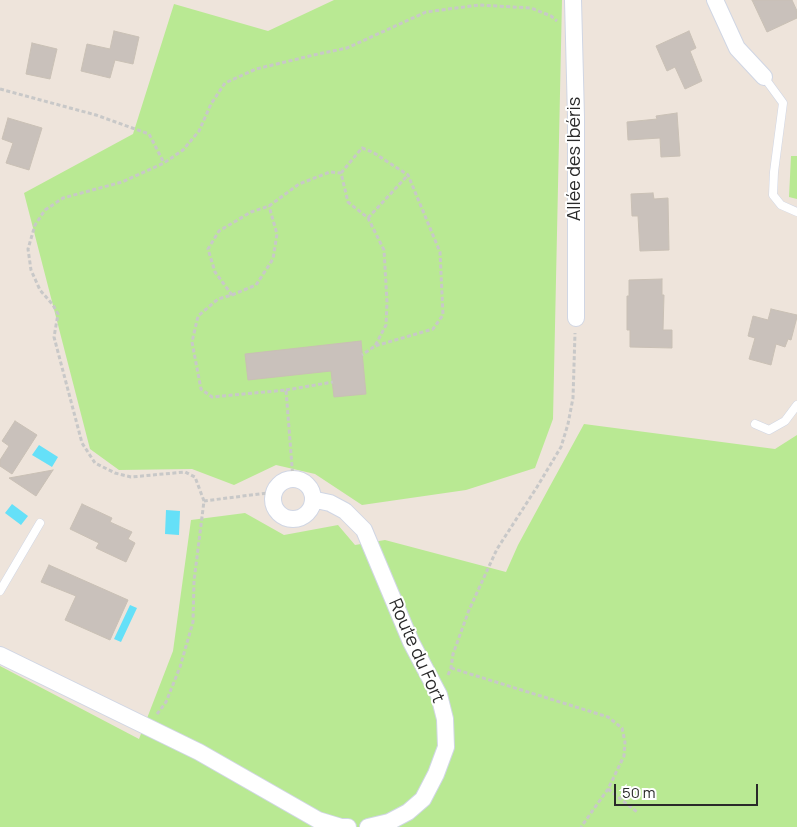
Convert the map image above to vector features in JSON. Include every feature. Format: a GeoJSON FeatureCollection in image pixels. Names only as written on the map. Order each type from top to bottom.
{"type":"FeatureCollection","features":[{"type":"Feature","properties":{"kind":"street","name":"Allée des Ibéris"},"geometry":{"type":"LineString","coordinates":[[573,0],[576,118],[576,318]]}},
{"type":"Feature","properties":{"kind":"street"},"geometry":{"type":"LineString","coordinates":[[715,0],[737,48],[764,77]]}},
{"type":"Feature","properties":{"kind":"street"},"geometry":{"type":"LineString","coordinates":[[293,479],[300,480],[310,488],[313,501],[312,507],[308,512],[298,519],[281,516],[276,511],[272,500],[276,487],[287,480],[293,479]]}},
{"type":"Feature","properties":{"kind":"street","name":"Route du Fort"},"geometry":{"type":"LineString","coordinates":[[313,501],[330,503],[345,511],[364,530],[411,642],[439,695],[445,719],[446,747],[436,774],[423,799],[408,812],[389,822],[368,827]]}},
{"type":"Feature","properties":{"kind":"street"},"geometry":{"type":"LineString","coordinates":[[0,655],[200,752],[318,820],[341,827],[348,827]]}},
{"type":"Feature","properties":{"kind":"lane"},"geometry":{"type":"LineString","coordinates":[[764,77],[783,102],[773,195],[781,205],[797,212]]}},
{"type":"Feature","properties":{"kind":"lane"},"geometry":{"type":"LineString","coordinates":[[755,424],[770,430],[785,421],[797,404]]}},
{"type":"Feature","properties":{"kind":"lane"},"geometry":{"type":"LineString","coordinates":[[0,591],[40,523]]}},
{"type":"Feature","properties":{"kind":"path"},"geometry":{"type":"LineString","coordinates":[[147,727],[166,702],[180,667],[193,622],[194,581],[204,501],[195,477],[186,472],[131,477],[115,474],[95,463],[82,443],[54,337],[58,314],[40,290],[31,270],[28,249],[35,225],[44,210],[63,198],[122,182],[164,163],[184,150],[199,131],[211,104],[225,84],[256,69],[346,48],[426,12],[479,5],[531,8],[551,16],[564,27],[574,28]]}},
{"type":"Feature","properties":{"kind":"path"},"geometry":{"type":"LineString","coordinates":[[0,89],[96,115],[149,134],[164,163]]}},
{"type":"Feature","properties":{"kind":"path"},"geometry":{"type":"LineString","coordinates":[[341,173],[362,148],[374,152],[408,174],[440,252],[443,315],[433,329],[375,346],[362,355]]}},
{"type":"Feature","properties":{"kind":"path"},"geometry":{"type":"LineString","coordinates":[[232,295],[215,272],[208,249],[219,231],[251,212],[269,206],[299,184],[330,172],[341,173]]}},
{"type":"Feature","properties":{"kind":"path"},"geometry":{"type":"LineString","coordinates":[[341,173],[348,202],[368,218],[384,250],[387,302],[386,325],[375,346]]}},
{"type":"Feature","properties":{"kind":"path"},"geometry":{"type":"LineString","coordinates":[[368,218],[408,174]]}},
{"type":"Feature","properties":{"kind":"path"},"geometry":{"type":"LineString","coordinates":[[269,206],[278,234],[273,259],[256,285],[218,299],[198,316],[192,342],[201,389],[212,397],[286,390],[332,382]]}},
{"type":"Feature","properties":{"kind":"path"},"geometry":{"type":"LineString","coordinates":[[439,695],[451,668],[453,654],[468,610],[497,549],[561,447],[573,398],[576,318]]}},
{"type":"Feature","properties":{"kind":"path"},"geometry":{"type":"LineString","coordinates":[[286,390],[293,479]]}},
{"type":"Feature","properties":{"kind":"path"},"geometry":{"type":"LineString","coordinates":[[204,501],[267,493],[272,500]]}},
{"type":"Feature","properties":{"kind":"path"},"geometry":{"type":"LineString","coordinates":[[451,668],[608,717],[622,728],[625,742],[624,756],[608,789],[580,827]]}},
{"type":"Feature","properties":{"kind":"path"},"geometry":{"type":"LineString","coordinates":[[608,789],[637,812]]}},
{"type":"Feature","properties":{"kind":"green space"},"geometry":{"type":"Polygon","coordinates":[[[334,0],[562,0],[553,419],[535,468],[466,490],[362,505],[315,474],[276,465],[234,485],[192,469],[119,470],[90,449],[24,193],[133,134],[174,4],[268,31],[334,0]]]}},
{"type":"Feature","properties":{"kind":"green space"},"geometry":{"type":"Polygon","coordinates":[[[791,156],[797,156],[797,199],[789,197],[791,156]]]}},
{"type":"Feature","properties":{"kind":"green space"},"geometry":{"type":"Polygon","coordinates":[[[584,424],[775,449],[797,435],[797,827],[0,827],[0,666],[139,739],[173,651],[191,520],[245,513],[284,535],[338,525],[355,545],[385,540],[506,572],[518,545],[584,424]]]}},
{"type":"Feature","properties":{"kind":"water"},"geometry":{"type":"Polygon","coordinates":[[[39,445],[58,457],[52,467],[32,455],[39,445]]]}},
{"type":"Feature","properties":{"kind":"water"},"geometry":{"type":"Polygon","coordinates":[[[12,504],[28,516],[21,525],[5,513],[12,504]]]}},
{"type":"Feature","properties":{"kind":"water"},"geometry":{"type":"Polygon","coordinates":[[[166,510],[180,511],[179,535],[165,534],[166,510]]]}},
{"type":"Feature","properties":{"kind":"water"},"geometry":{"type":"Polygon","coordinates":[[[130,605],[137,608],[121,642],[114,639],[130,605]]]}},
{"type":"Feature","properties":{"kind":"building"},"geometry":{"type":"Polygon","coordinates":[[[752,0],[792,0],[797,11],[797,18],[767,32],[752,0]]]}},
{"type":"Feature","properties":{"kind":"building"},"geometry":{"type":"Polygon","coordinates":[[[114,31],[139,37],[133,64],[115,60],[110,78],[81,71],[87,44],[110,49],[114,31]]]}},
{"type":"Feature","properties":{"kind":"building"},"geometry":{"type":"Polygon","coordinates":[[[689,31],[696,48],[690,51],[702,81],[685,89],[675,67],[667,71],[656,46],[689,31]]]}},
{"type":"Feature","properties":{"kind":"building"},"geometry":{"type":"Polygon","coordinates":[[[32,43],[57,49],[50,79],[26,74],[32,43]]]}},
{"type":"Feature","properties":{"kind":"building"},"geometry":{"type":"Polygon","coordinates":[[[677,113],[680,156],[661,157],[660,138],[628,140],[627,122],[657,119],[656,116],[677,113]]]}},
{"type":"Feature","properties":{"kind":"building"},"geometry":{"type":"Polygon","coordinates":[[[8,118],[42,128],[29,170],[6,163],[13,143],[2,139],[8,118]]]}},
{"type":"Feature","properties":{"kind":"building"},"geometry":{"type":"Polygon","coordinates":[[[653,193],[654,199],[668,198],[669,250],[640,251],[638,216],[632,216],[631,194],[653,193]]]}},
{"type":"Feature","properties":{"kind":"building"},"geometry":{"type":"Polygon","coordinates":[[[662,279],[662,295],[664,295],[663,330],[672,330],[672,348],[630,347],[630,330],[627,330],[629,280],[662,279]]]}},
{"type":"Feature","properties":{"kind":"building"},"geometry":{"type":"Polygon","coordinates":[[[771,309],[797,315],[797,317],[791,340],[788,339],[785,347],[776,344],[771,365],[749,359],[755,338],[748,336],[753,316],[768,320],[771,309]]]}},
{"type":"Feature","properties":{"kind":"building"},"geometry":{"type":"Polygon","coordinates":[[[361,341],[366,394],[334,397],[331,371],[248,380],[245,354],[361,341]]]}},
{"type":"Feature","properties":{"kind":"building"},"geometry":{"type":"Polygon","coordinates":[[[15,421],[37,435],[12,474],[0,466],[0,460],[9,446],[2,441],[15,421]]]}},
{"type":"Feature","properties":{"kind":"building"},"geometry":{"type":"Polygon","coordinates":[[[53,470],[36,496],[9,478],[53,470]]]}},
{"type":"Feature","properties":{"kind":"building"},"geometry":{"type":"Polygon","coordinates":[[[82,504],[112,518],[110,522],[132,532],[128,539],[135,543],[126,562],[96,548],[99,543],[70,529],[82,504]]]}},
{"type":"Feature","properties":{"kind":"building"},"geometry":{"type":"Polygon","coordinates":[[[49,565],[128,600],[110,640],[65,620],[76,596],[41,582],[49,565]]]}}]}
